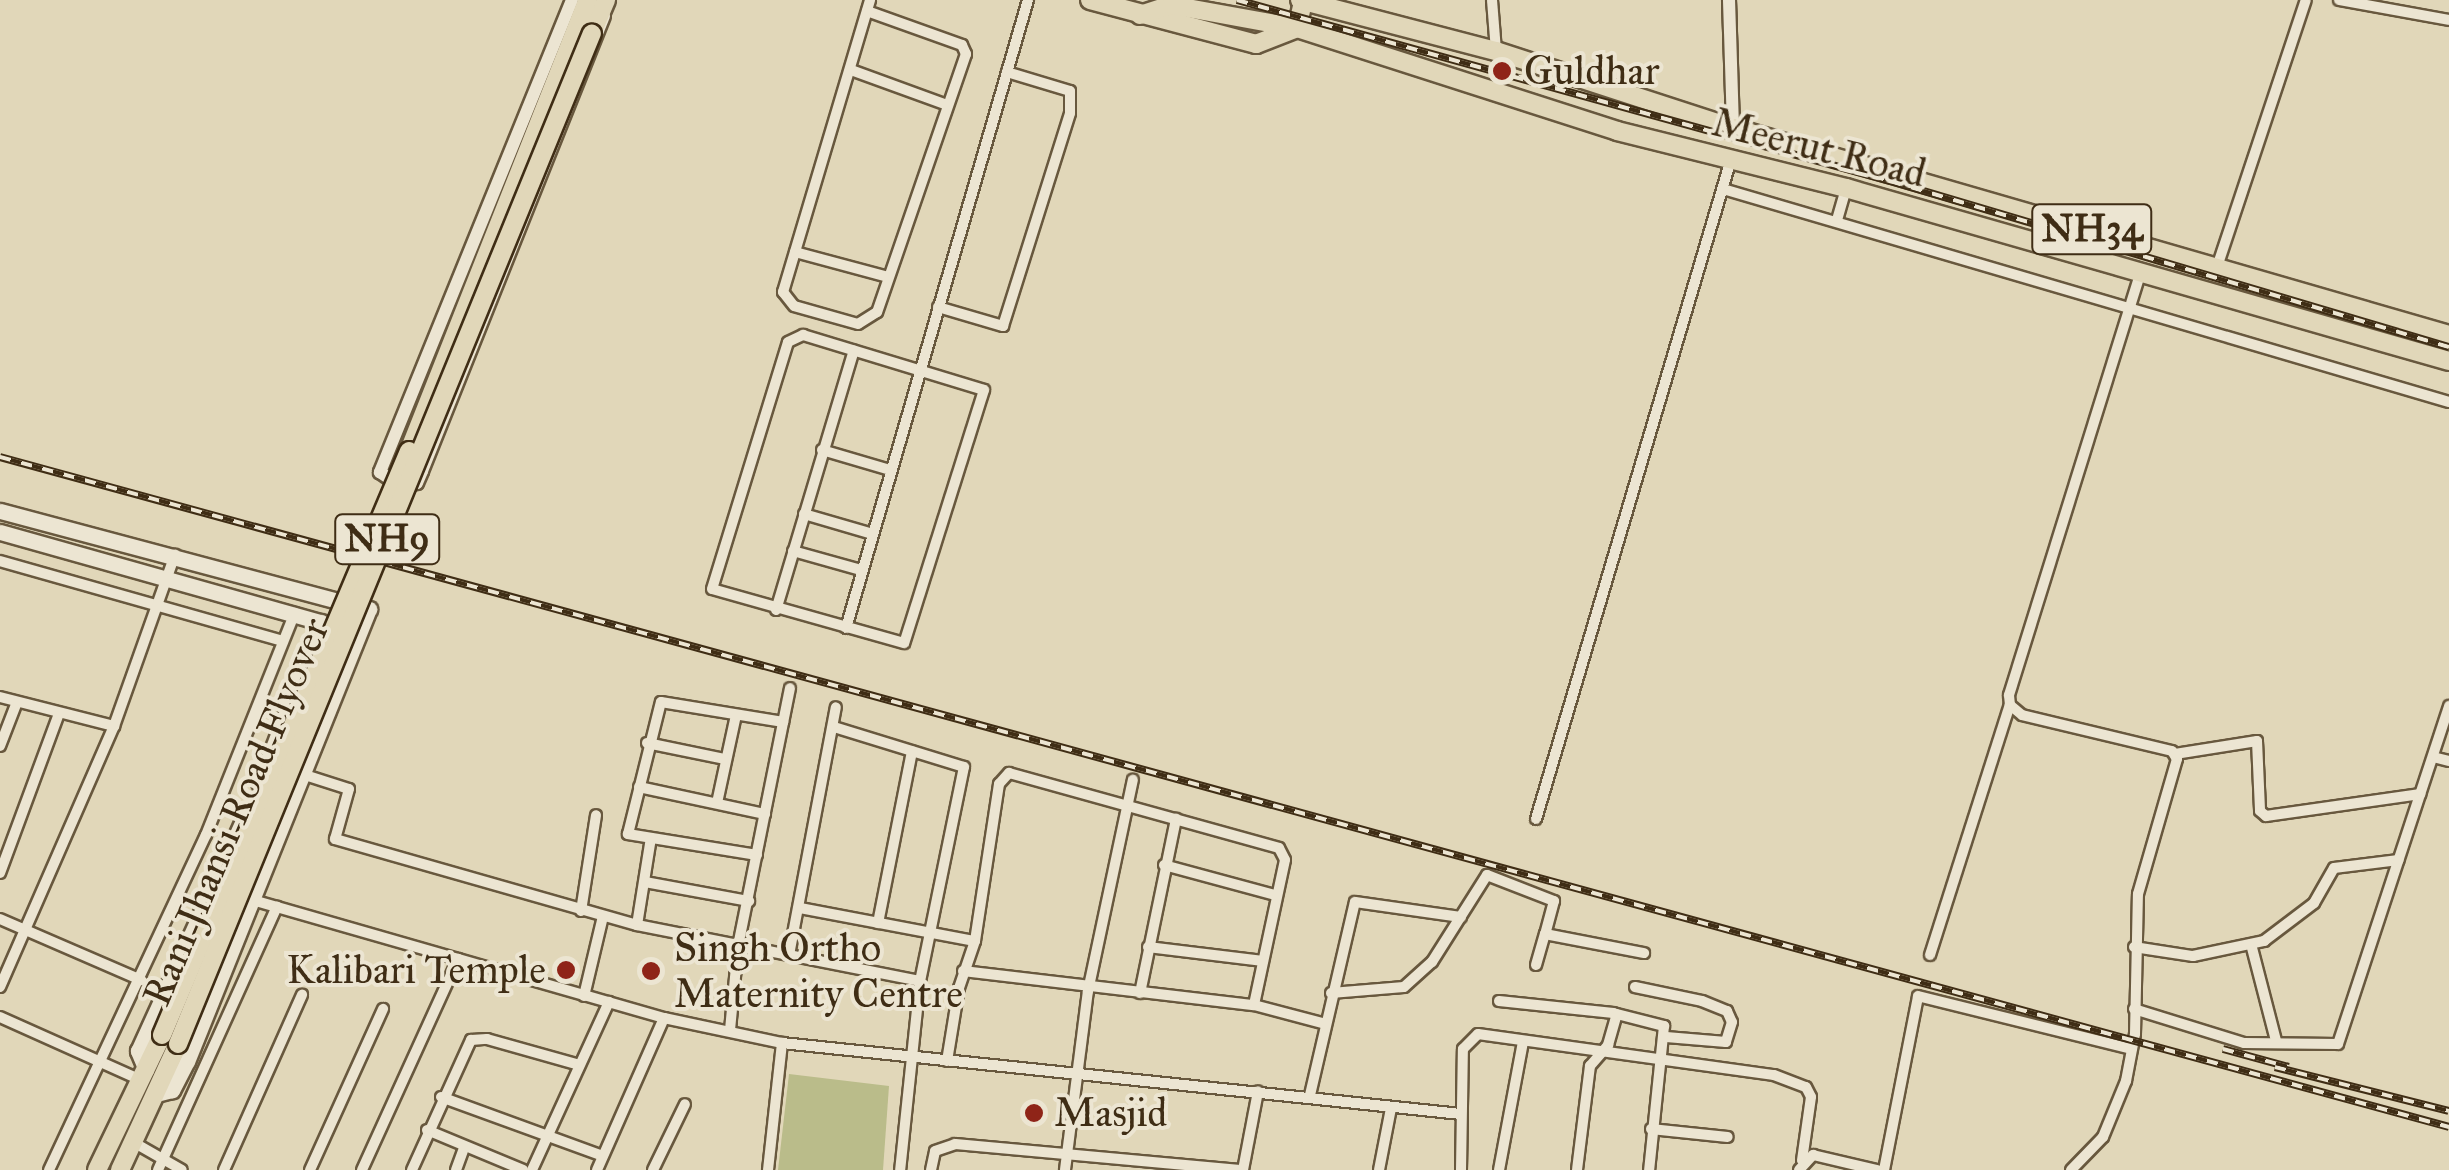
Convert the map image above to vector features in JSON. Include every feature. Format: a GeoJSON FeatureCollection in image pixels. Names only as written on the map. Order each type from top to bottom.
{"type":"FeatureCollection","features":[{"type":"Feature","properties":{"kind":"highway","name":"Rani Jhansi Road Flyover"},"geometry":{"type":"LineString","coordinates":[[586,27],[588,0]]}},
{"type":"Feature","properties":{"kind":"highway","name":"Rani Jhansi Road Flyover"},"geometry":{"type":"LineString","coordinates":[[156,1094],[170,1039],[495,241],[586,27],[606,0]]}},
{"type":"Feature","properties":{"kind":"highway"},"geometry":{"type":"LineString","coordinates":[[1090,0],[1256,44],[1297,28],[1302,0]]}},
{"type":"Feature","properties":{"kind":"highway","name":"Meerut Road"},"geometry":{"type":"LineString","coordinates":[[1302,0],[1496,51],[1733,128],[2449,336]]}},
{"type":"Feature","properties":{"kind":"highway"},"geometry":{"type":"LineString","coordinates":[[1140,14],[1167,3]]}},
{"type":"Feature","properties":{"kind":"highway","name":"Meerut Road"},"geometry":{"type":"LineString","coordinates":[[1167,3],[1297,28],[1730,163],[1846,188],[2449,361]]}},
{"type":"Feature","properties":{"kind":"highway","name":"Rani Jhansi Road Flyover"},"geometry":{"type":"LineString","coordinates":[[144,1075],[170,1039]]}},
{"type":"Feature","properties":{"kind":"highway","name":"NH9"},"geometry":{"type":"LineString","coordinates":[[97,1170],[144,1075]]}},
{"type":"Feature","properties":{"kind":"highway","name":"NH9"},"geometry":{"type":"LineString","coordinates":[[120,1170],[156,1094]]}},
{"type":"Feature","properties":{"kind":"main road"},"geometry":{"type":"LineString","coordinates":[[0,511],[331,595],[368,609],[256,901],[172,1090],[156,1094]]}},
{"type":"Feature","properties":{"kind":"main road"},"geometry":{"type":"LineString","coordinates":[[0,532],[321,622]]}},
{"type":"Feature","properties":{"kind":"main road"},"geometry":{"type":"LineString","coordinates":[[144,1075],[138,1051],[255,796],[331,595]]}},
{"type":"Feature","properties":{"kind":"street"},"geometry":{"type":"LineString","coordinates":[[572,0],[380,472],[400,486],[414,484],[422,471],[602,32],[606,0]]}},
{"type":"Feature","properties":{"kind":"street"},"geometry":{"type":"LineString","coordinates":[[846,628],[1028,0]]}},
{"type":"Feature","properties":{"kind":"street"},"geometry":{"type":"LineString","coordinates":[[1492,0],[1496,51]]}},
{"type":"Feature","properties":{"kind":"street"},"geometry":{"type":"LineString","coordinates":[[1729,0],[1733,128]]}},
{"type":"Feature","properties":{"kind":"street"},"geometry":{"type":"LineString","coordinates":[[2216,267],[2306,0]]}},
{"type":"Feature","properties":{"kind":"street"},"geometry":{"type":"LineString","coordinates":[[2338,0],[2449,20]]}},
{"type":"Feature","properties":{"kind":"street"},"geometry":{"type":"LineString","coordinates":[[868,6],[962,45],[966,54],[872,319],[858,324],[788,302],[783,292],[868,6]]}},
{"type":"Feature","properties":{"kind":"street"},"geometry":{"type":"LineString","coordinates":[[851,70],[947,105]]}},
{"type":"Feature","properties":{"kind":"street"},"geometry":{"type":"LineString","coordinates":[[938,307],[1003,326],[1070,113],[1072,92],[1006,72]]}},
{"type":"Feature","properties":{"kind":"street"},"geometry":{"type":"LineString","coordinates":[[1536,819],[1730,163]]}},
{"type":"Feature","properties":{"kind":"street"},"geometry":{"type":"LineString","coordinates":[[1837,220],[1846,188]]}},
{"type":"Feature","properties":{"kind":"street"},"geometry":{"type":"LineString","coordinates":[[1723,189],[2131,305],[2449,402]]}},
{"type":"Feature","properties":{"kind":"street"},"geometry":{"type":"LineString","coordinates":[[796,252],[888,277]]}},
{"type":"Feature","properties":{"kind":"street"},"geometry":{"type":"LineString","coordinates":[[1930,955],[2142,272]]}},
{"type":"Feature","properties":{"kind":"street"},"geometry":{"type":"LineString","coordinates":[[803,335],[920,368],[984,390],[907,641],[715,592],[712,584],[788,342],[803,335]]}},
{"type":"Feature","properties":{"kind":"street"},"geometry":{"type":"LineString","coordinates":[[776,610],[854,350]]}},
{"type":"Feature","properties":{"kind":"street"},"geometry":{"type":"LineString","coordinates":[[822,450],[890,470]]}},
{"type":"Feature","properties":{"kind":"street"},"geometry":{"type":"LineString","coordinates":[[804,514],[872,534]]}},
{"type":"Feature","properties":{"kind":"street"},"geometry":{"type":"LineString","coordinates":[[793,551],[861,570]]}},
{"type":"Feature","properties":{"kind":"street"},"geometry":{"type":"LineString","coordinates":[[0,988],[114,726],[161,606],[175,555]]}},
{"type":"Feature","properties":{"kind":"street"},"geometry":{"type":"LineString","coordinates":[[0,561],[283,642]]}},
{"type":"Feature","properties":{"kind":"street"},"geometry":{"type":"LineString","coordinates":[[49,1170],[140,980],[295,613]]}},
{"type":"Feature","properties":{"kind":"street"},"geometry":{"type":"LineString","coordinates":[[730,1030],[738,946],[790,688]]}},
{"type":"Feature","properties":{"kind":"street"},"geometry":{"type":"LineString","coordinates":[[0,698],[58,716],[114,726]]}},
{"type":"Feature","properties":{"kind":"street"},"geometry":{"type":"LineString","coordinates":[[757,855],[628,834],[656,707],[667,700],[783,722]]}},
{"type":"Feature","properties":{"kind":"street"},"geometry":{"type":"LineString","coordinates":[[0,746],[16,702]]}},
{"type":"Feature","properties":{"kind":"street"},"geometry":{"type":"LineString","coordinates":[[2010,705],[2022,714],[2176,754],[2257,742],[2266,816],[2420,794]]}},
{"type":"Feature","properties":{"kind":"street"},"geometry":{"type":"LineString","coordinates":[[2134,1009],[2244,1043],[2338,1044],[2449,706]]}},
{"type":"Feature","properties":{"kind":"street"},"geometry":{"type":"LineString","coordinates":[[790,955],[836,707]]}},
{"type":"Feature","properties":{"kind":"street"},"geometry":{"type":"LineString","coordinates":[[717,802],[736,715]]}},
{"type":"Feature","properties":{"kind":"street"},"geometry":{"type":"LineString","coordinates":[[0,873],[58,716]]}},
{"type":"Feature","properties":{"kind":"street"},"geometry":{"type":"LineString","coordinates":[[834,728],[964,768],[920,981],[900,1170]]}},
{"type":"Feature","properties":{"kind":"street"},"geometry":{"type":"LineString","coordinates":[[647,743],[725,759]]}},
{"type":"Feature","properties":{"kind":"street"},"geometry":{"type":"LineString","coordinates":[[878,923],[912,751]]}},
{"type":"Feature","properties":{"kind":"street"},"geometry":{"type":"LineString","coordinates":[[2071,1170],[2112,1121],[2132,1050],[2138,894],[2170,795],[2176,754]]}},
{"type":"Feature","properties":{"kind":"street"},"geometry":{"type":"LineString","coordinates":[[2433,756],[2449,761]]}},
{"type":"Feature","properties":{"kind":"street"},"geometry":{"type":"LineString","coordinates":[[947,1061],[963,972],[975,941],[1004,776],[1017,773],[1279,848],[1285,860],[1254,1005]]}},
{"type":"Feature","properties":{"kind":"street"},"geometry":{"type":"LineString","coordinates":[[305,775],[349,789],[336,839],[637,925],[920,981]]}},
{"type":"Feature","properties":{"kind":"street"},"geometry":{"type":"LineString","coordinates":[[1066,1170],[1074,1072],[1088,990],[1133,780]]}},
{"type":"Feature","properties":{"kind":"street"},"geometry":{"type":"LineString","coordinates":[[638,787],[765,814]]}},
{"type":"Feature","properties":{"kind":"street"},"geometry":{"type":"LineString","coordinates":[[582,911],[596,815]]}},
{"type":"Feature","properties":{"kind":"street"},"geometry":{"type":"LineString","coordinates":[[1140,993],[1176,819]]}},
{"type":"Feature","properties":{"kind":"street"},"geometry":{"type":"LineString","coordinates":[[637,925],[651,838]]}},
{"type":"Feature","properties":{"kind":"street"},"geometry":{"type":"LineString","coordinates":[[2134,946],[2193,956],[2250,944],[2304,913],[2334,868],[2398,860]]}},
{"type":"Feature","properties":{"kind":"street"},"geometry":{"type":"LineString","coordinates":[[1164,865],[1275,895]]}},
{"type":"Feature","properties":{"kind":"street"},"geometry":{"type":"LineString","coordinates":[[1332,993],[1404,987],[1432,962],[1487,875],[1554,901],[1536,966]]}},
{"type":"Feature","properties":{"kind":"street"},"geometry":{"type":"LineString","coordinates":[[645,882],[749,901]]}},
{"type":"Feature","properties":{"kind":"street"},"geometry":{"type":"LineString","coordinates":[[256,901],[664,1018],[782,1043],[912,1061],[1074,1072],[1461,1114]]}},
{"type":"Feature","properties":{"kind":"street"},"geometry":{"type":"LineString","coordinates":[[1310,1095],[1322,1023],[1355,902],[1461,917]]}},
{"type":"Feature","properties":{"kind":"street"},"geometry":{"type":"LineString","coordinates":[[161,1165],[277,907]]}},
{"type":"Feature","properties":{"kind":"street"},"geometry":{"type":"LineString","coordinates":[[800,908],[975,941]]}},
{"type":"Feature","properties":{"kind":"street"},"geometry":{"type":"LineString","coordinates":[[584,996],[603,916]]}},
{"type":"Feature","properties":{"kind":"street"},"geometry":{"type":"LineString","coordinates":[[0,919],[24,926],[140,980]]}},
{"type":"Feature","properties":{"kind":"street"},"geometry":{"type":"LineString","coordinates":[[1545,934],[1644,954]]}},
{"type":"Feature","properties":{"kind":"street"},"geometry":{"type":"LineString","coordinates":[[2250,944],[2276,1041]]}},
{"type":"Feature","properties":{"kind":"street"},"geometry":{"type":"LineString","coordinates":[[1148,947],[1263,960]]}},
{"type":"Feature","properties":{"kind":"street"},"geometry":{"type":"LineString","coordinates":[[362,1170],[458,958]]}},
{"type":"Feature","properties":{"kind":"street"},"geometry":{"type":"LineString","coordinates":[[963,972],[1088,990],[1254,1005],[1322,1023]]}},
{"type":"Feature","properties":{"kind":"street"},"geometry":{"type":"LineString","coordinates":[[1635,987],[1727,1010],[1732,1022],[1726,1042],[1666,1038]]}},
{"type":"Feature","properties":{"kind":"street"},"geometry":{"type":"LineString","coordinates":[[224,1170],[302,995]]}},
{"type":"Feature","properties":{"kind":"street"},"geometry":{"type":"LineString","coordinates":[[1800,1165],[1813,1155],[1881,1170],[1918,996],[2132,1050]]}},
{"type":"Feature","properties":{"kind":"street"},"geometry":{"type":"LineString","coordinates":[[532,1170],[576,1064],[609,1002]]}},
{"type":"Feature","properties":{"kind":"street"},"geometry":{"type":"LineString","coordinates":[[1499,1002],[1617,1014],[1660,1023],[1666,1038],[1651,1129],[1649,1170]]}},
{"type":"Feature","properties":{"kind":"street"},"geometry":{"type":"LineString","coordinates":[[310,1170],[383,1008]]}},
{"type":"Feature","properties":{"kind":"street"},"geometry":{"type":"LineString","coordinates":[[1578,1170],[1590,1066],[1602,1052],[1617,1014]]}},
{"type":"Feature","properties":{"kind":"street"},"geometry":{"type":"LineString","coordinates":[[0,1017],[144,1075]]}},
{"type":"Feature","properties":{"kind":"street"},"geometry":{"type":"LineString","coordinates":[[597,1170],[664,1018]]}},
{"type":"Feature","properties":{"kind":"street"},"geometry":{"type":"LineString","coordinates":[[1461,1170],[1464,1042],[1478,1034],[1774,1075],[1806,1086],[1811,1097],[1800,1165]]}},
{"type":"Feature","properties":{"kind":"street"},"geometry":{"type":"LineString","coordinates":[[412,1170],[464,1047],[479,1038],[576,1064]]}},
{"type":"Feature","properties":{"kind":"street"},"geometry":{"type":"LineString","coordinates":[[1500,1170],[1524,1042]]}},
{"type":"Feature","properties":{"kind":"street"},"geometry":{"type":"LineString","coordinates":[[768,1170],[782,1043]]}},
{"type":"Feature","properties":{"kind":"street"},"geometry":{"type":"LineString","coordinates":[[931,1170],[935,1152],[955,1144],[1066,1151],[1240,1170],[1258,1092]]}},
{"type":"Feature","properties":{"kind":"street"},"geometry":{"type":"LineString","coordinates":[[441,1097],[603,1156]]}},
{"type":"Feature","properties":{"kind":"street"},"geometry":{"type":"LineString","coordinates":[[655,1170],[685,1104]]}},
{"type":"Feature","properties":{"kind":"street"},"geometry":{"type":"LineString","coordinates":[[1379,1170],[1390,1108]]}},
{"type":"Feature","properties":{"kind":"street"},"geometry":{"type":"LineString","coordinates":[[1651,1129],[1728,1137]]}},
{"type":"Feature","properties":{"kind":"street"},"geometry":{"type":"LineString","coordinates":[[428,1130],[523,1170]]}},
{"type":"Feature","properties":{"kind":"street"},"geometry":{"type":"LineString","coordinates":[[133,1142],[161,1165],[182,1170]]}},
{"type":"Feature","properties":{"kind":"street"},"geometry":{"type":"LineString","coordinates":[[456,1170],[464,1148]]}},
{"type":"Feature","properties":{"kind":"green space"},"geometry":{"type":"Polygon","coordinates":[[[789,1074],[889,1086],[883,1170],[778,1170],[789,1074]]]}},
{"type":"Feature","properties":{"kind":"railway"},"geometry":{"type":"LineString","coordinates":[[1237,0],[1890,181],[2449,347]]}},
{"type":"Feature","properties":{"kind":"railway"},"geometry":{"type":"LineString","coordinates":[[0,457],[2449,1127]]}},
{"type":"Feature","properties":{"kind":"railway"},"geometry":{"type":"LineString","coordinates":[[2223,1049],[2289,1067]]}},
{"type":"Feature","properties":{"kind":"railway"},"geometry":{"type":"LineString","coordinates":[[2275,1067],[2449,1111]]}},
{"type":"Feature","properties":{"kind":"place","name":"Guldhar"},"geometry":{"type":"Point","coordinates":[1502,71]}},
{"type":"Feature","properties":{"kind":"place","name":"Kalibari Temple"},"geometry":{"type":"Point","coordinates":[566,970]}},
{"type":"Feature","properties":{"kind":"place","name":"Singh Ortho Maternity Centre"},"geometry":{"type":"Point","coordinates":[651,971]}},
{"type":"Feature","properties":{"kind":"place","name":"Masjid"},"geometry":{"type":"Point","coordinates":[1034,1113]}}]}
